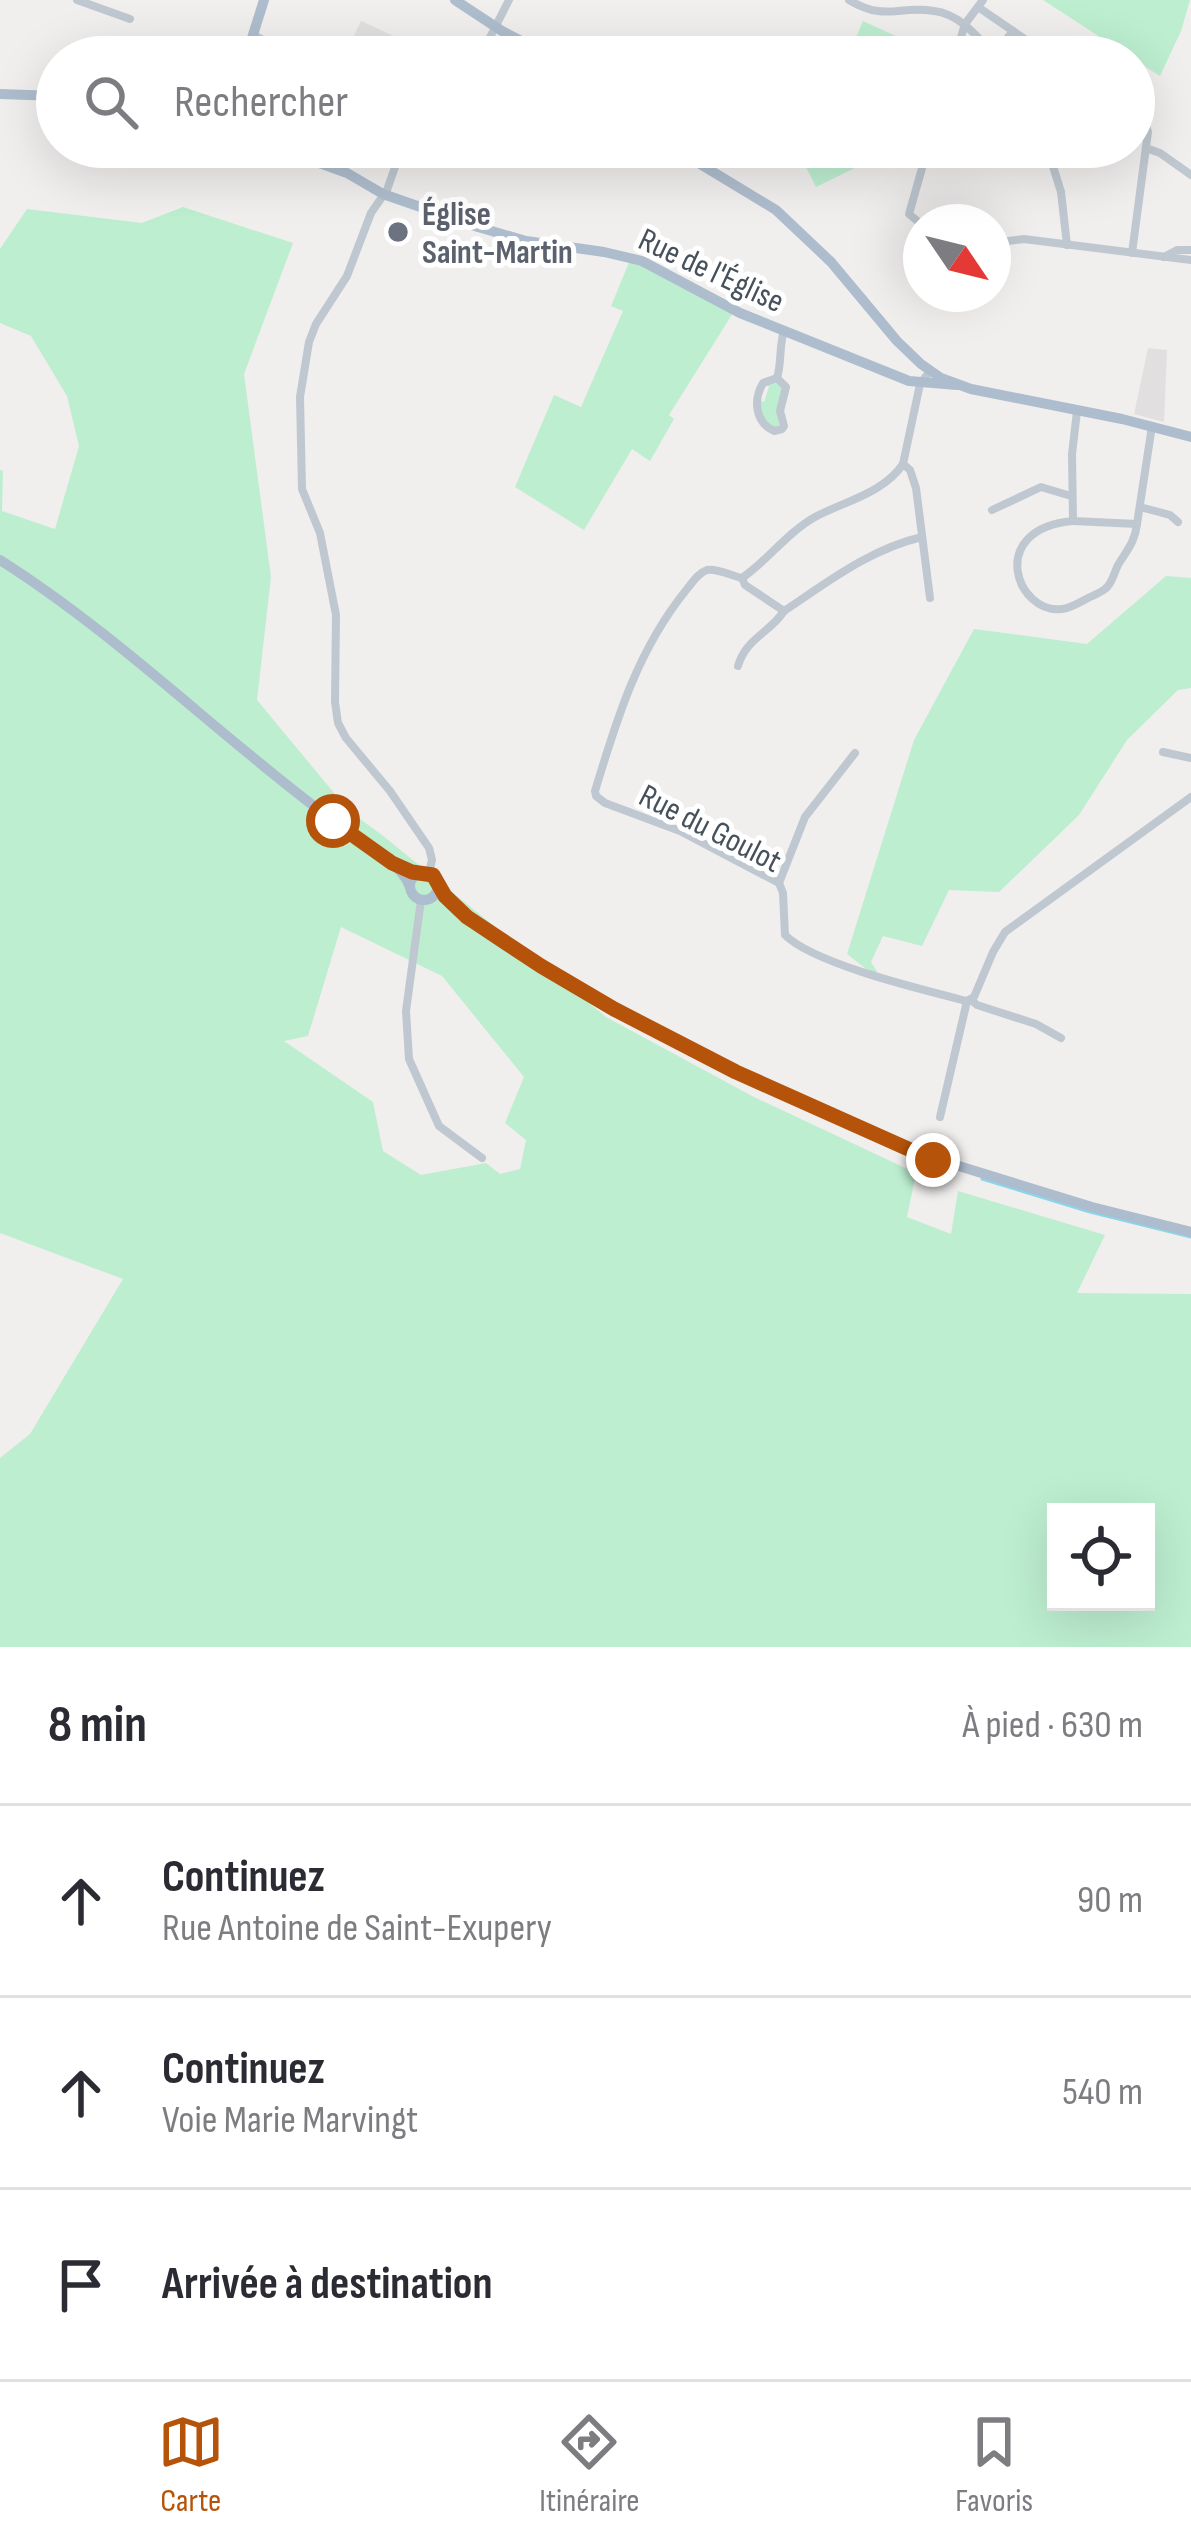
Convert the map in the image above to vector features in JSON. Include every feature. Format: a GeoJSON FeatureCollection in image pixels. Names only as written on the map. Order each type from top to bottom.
{"type":"FeatureCollection","features":[{"type":"Feature","properties":{"kind":"main road"},"geometry":{"type":"LineString","coordinates":[[254,35],[264,0]]}},
{"type":"Feature","properties":{"kind":"main road"},"geometry":{"type":"LineString","coordinates":[[455,0],[513,36]]}},
{"type":"Feature","properties":{"kind":"main road"},"geometry":{"type":"LineString","coordinates":[[0,94],[36,95]]}},
{"type":"Feature","properties":{"kind":"main road","name":"Rue de l'Église"},"geometry":{"type":"LineString","coordinates":[[335,168],[383,194],[459,221],[526,241],[642,261],[784,332],[920,384],[957,385]]}},
{"type":"Feature","properties":{"kind":"main road"},"geometry":{"type":"LineString","coordinates":[[707,168],[776,210],[930,371],[957,385],[1191,436]]}},
{"type":"Feature","properties":{"kind":"main road"},"geometry":{"type":"LineString","coordinates":[[0,560],[85,621],[315,807],[392,863],[408,879],[415,897],[430,895],[455,908],[675,1046],[933,1160],[1191,1232]]}},
{"type":"Feature","properties":{"kind":"main road"},"geometry":{"type":"LineString","coordinates":[[392,863],[436,879],[430,895]]}},
{"type":"Feature","properties":{"kind":"main road"},"geometry":{"type":"LineString","coordinates":[[410,887],[412,879],[424,873]]}},
{"type":"Feature","properties":{"kind":"street"},"geometry":{"type":"LineString","coordinates":[[77,0],[130,19]]}},
{"type":"Feature","properties":{"kind":"street"},"geometry":{"type":"LineString","coordinates":[[491,36],[509,0]]}},
{"type":"Feature","properties":{"kind":"street"},"geometry":{"type":"LineString","coordinates":[[849,0],[881,13],[935,10],[965,24],[976,36]]}},
{"type":"Feature","properties":{"kind":"street"},"geometry":{"type":"LineString","coordinates":[[961,36],[981,4],[1018,36]]}},
{"type":"Feature","properties":{"kind":"street"},"geometry":{"type":"LineString","coordinates":[[1009,36],[1012,32]]}},
{"type":"Feature","properties":{"kind":"street"},"geometry":{"type":"LineString","coordinates":[[1155,151],[1191,175]]}},
{"type":"Feature","properties":{"kind":"street"},"geometry":{"type":"LineString","coordinates":[[395,168],[371,213],[347,276],[309,341],[300,397],[302,489],[320,533],[336,615],[338,722],[432,853],[424,873]]}},
{"type":"Feature","properties":{"kind":"street"},"geometry":{"type":"LineString","coordinates":[[911,204],[922,168]]}},
{"type":"Feature","properties":{"kind":"street"},"geometry":{"type":"LineString","coordinates":[[1054,168],[1067,244]]}},
{"type":"Feature","properties":{"kind":"street"},"geometry":{"type":"LineString","coordinates":[[1132,253],[1143,168]]}},
{"type":"Feature","properties":{"kind":"street"},"geometry":{"type":"LineString","coordinates":[[1011,241],[1191,260]]}},
{"type":"Feature","properties":{"kind":"street"},"geometry":{"type":"LineString","coordinates":[[1162,258],[1177,250],[1191,250]]}},
{"type":"Feature","properties":{"kind":"street"},"geometry":{"type":"LineString","coordinates":[[778,378],[784,332]]}},
{"type":"Feature","properties":{"kind":"street"},"geometry":{"type":"LineString","coordinates":[[784,611],[745,586],[742,578],[811,519],[849,503],[896,473],[920,384],[930,371]]}},
{"type":"Feature","properties":{"kind":"street"},"geometry":{"type":"LineString","coordinates":[[778,378],[787,393],[780,411],[784,426],[774,431],[764,424],[757,399],[763,383],[778,378]]}},
{"type":"Feature","properties":{"kind":"street"},"geometry":{"type":"LineString","coordinates":[[1073,521],[1077,411]]}},
{"type":"Feature","properties":{"kind":"street"},"geometry":{"type":"LineString","coordinates":[[1137,524],[1073,521],[1049,524],[1030,535],[1018,561],[1018,574],[1027,592],[1037,602],[1060,610],[1106,589],[1132,544],[1137,524],[1140,507],[1152,426]]}},
{"type":"Feature","properties":{"kind":"street"},"geometry":{"type":"LineString","coordinates":[[902,464],[910,470],[916,488],[930,598]]}},
{"type":"Feature","properties":{"kind":"street"},"geometry":{"type":"LineString","coordinates":[[992,510],[1041,487],[1071,496]]}},
{"type":"Feature","properties":{"kind":"street"},"geometry":{"type":"LineString","coordinates":[[1140,507],[1170,514],[1178,522]]}},
{"type":"Feature","properties":{"kind":"street"},"geometry":{"type":"LineString","coordinates":[[738,665],[758,634],[784,611],[858,561],[922,537]]}},
{"type":"Feature","properties":{"kind":"street","name":"Rue du Goulot"},"geometry":{"type":"LineString","coordinates":[[742,578],[715,570],[700,573],[658,627],[613,729],[596,796],[680,831],[779,883],[785,935],[794,943],[851,968],[969,1000]]}},
{"type":"Feature","properties":{"kind":"street"},"geometry":{"type":"LineString","coordinates":[[1163,752],[1191,758]]}},
{"type":"Feature","properties":{"kind":"street"},"geometry":{"type":"LineString","coordinates":[[779,883],[806,817],[855,753]]}},
{"type":"Feature","properties":{"kind":"street"},"geometry":{"type":"LineString","coordinates":[[940,1117],[969,1000],[1005,932],[1191,796]]}},
{"type":"Feature","properties":{"kind":"street"},"geometry":{"type":"LineString","coordinates":[[430,895],[406,1011],[409,1059],[439,1126],[482,1158]]}},
{"type":"Feature","properties":{"kind":"street"},"geometry":{"type":"LineString","coordinates":[[969,1000],[1061,1038]]}},
{"type":"Feature","properties":{"kind":"shaded area"},"geometry":{"type":"Polygon","coordinates":[[[361,21],[394,36],[354,36],[361,21]]]}},
{"type":"Feature","properties":{"kind":"shaded area"},"geometry":{"type":"Polygon","coordinates":[[[1148,348],[1167,350],[1164,422],[1134,414],[1148,348]]]}},
{"type":"Feature","properties":{"kind":"green space"},"geometry":{"type":"Polygon","coordinates":[[[1043,0],[1190,0],[1160,76],[1155,73],[1155,36],[1098,36],[1043,0]]]}},
{"type":"Feature","properties":{"kind":"green space"},"geometry":{"type":"Polygon","coordinates":[[[863,21],[896,36],[857,36],[863,21]]]}},
{"type":"Feature","properties":{"kind":"green space"},"geometry":{"type":"Polygon","coordinates":[[[806,168],[855,168],[816,187],[806,168]]]}},
{"type":"Feature","properties":{"kind":"green space"},"geometry":{"type":"Polygon","coordinates":[[[183,207],[293,243],[244,374],[271,577],[257,700],[349,811],[606,1017],[752,1096],[916,1173],[907,1217],[951,1234],[958,1191],[1105,1235],[1077,1293],[1191,1294],[1191,1647],[0,1647],[0,1458],[30,1434],[123,1279],[0,1233],[0,470],[2,511],[55,529],[79,446],[67,396],[31,336],[0,323],[0,249],[27,209],[142,223],[183,207]],[[341,927],[308,1036],[284,1041],[373,1102],[383,1151],[421,1175],[486,1163],[500,1174],[520,1169],[526,1140],[505,1123],[524,1077],[442,976],[341,927]]]}},
{"type":"Feature","properties":{"kind":"green space"},"geometry":{"type":"Polygon","coordinates":[[[630,260],[733,313],[669,415],[674,419],[650,461],[632,449],[584,530],[515,487],[554,395],[581,407],[623,311],[611,306],[630,260]]]}},
{"type":"Feature","properties":{"kind":"green space"},"geometry":{"type":"Polygon","coordinates":[[[776,381],[783,387],[776,428],[763,417],[759,400],[764,402],[766,383],[776,381]]]}},
{"type":"Feature","properties":{"kind":"green space"},"geometry":{"type":"Polygon","coordinates":[[[1166,576],[1191,578],[1191,688],[1178,690],[1127,740],[1079,815],[999,892],[949,890],[922,946],[883,936],[871,962],[884,983],[847,954],[914,740],[974,629],[1087,644],[1166,576]]]}},
{"type":"Feature","properties":{"kind":"waterway"},"geometry":{"type":"LineString","coordinates":[[982,1179],[1191,1237]]}},
{"type":"Feature","properties":{"kind":"place","name":"Église Saint-Martin"},"geometry":{"type":"Point","coordinates":[398,232]}},
{"type":"Feature","properties":{"kind":"route"},"geometry":{"type":"LineString","coordinates":[[333,821],[392,863],[433,875],[445,896],[467,917],[614,1009],[736,1072],[933,1160]]}}]}
